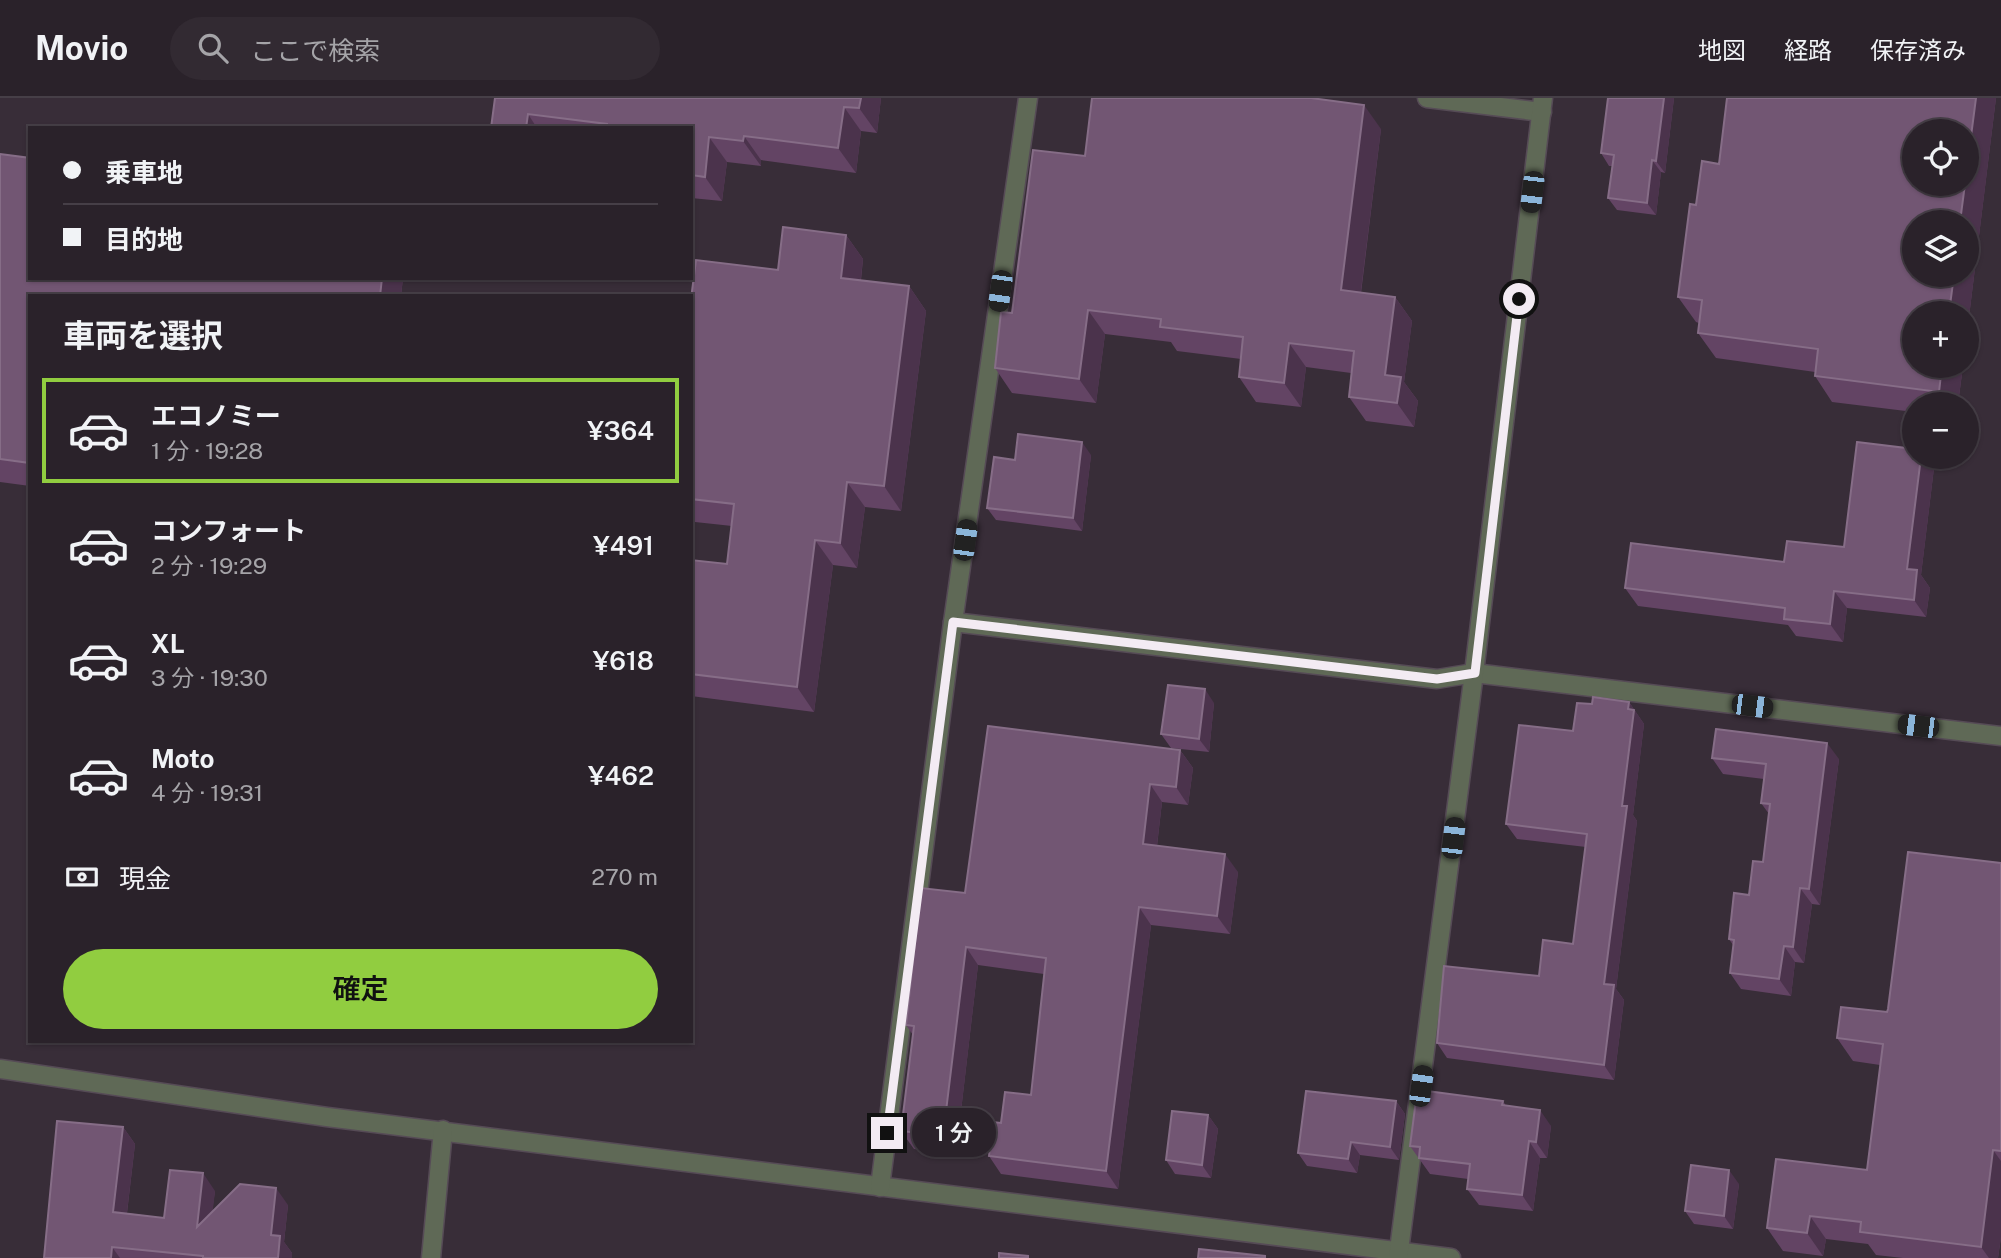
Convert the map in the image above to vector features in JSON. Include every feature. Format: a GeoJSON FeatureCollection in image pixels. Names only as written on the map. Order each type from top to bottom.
{"type":"FeatureCollection","features":[{"type":"Feature","properties":{"kind":"street"},"geometry":{"type":"LineString","coordinates":[[880,1186],[953,622],[1028,98]]}},
{"type":"Feature","properties":{"kind":"street"},"geometry":{"type":"LineString","coordinates":[[1399,1255],[1475,673],[1543,105],[1427,98]]}},
{"type":"Feature","properties":{"kind":"street"},"geometry":{"type":"LineString","coordinates":[[953,622],[1437,679],[1475,673],[2001,736]]}},
{"type":"Feature","properties":{"kind":"street"},"geometry":{"type":"LineString","coordinates":[[0,1069],[327,1117],[880,1186],[1399,1255],[1451,1258]]}},
{"type":"Feature","properties":{"kind":"street"},"geometry":{"type":"LineString","coordinates":[[431,1258],[443,1130]]}},
{"type":"Feature","properties":{"kind":"building"},"geometry":{"type":"Polygon","coordinates":[[[495,98],[861,98],[859,108],[844,107],[838,148],[744,136],[743,141],[709,137],[705,177],[693,175],[693,126],[607,126],[528,114],[526,126],[491,126],[495,98]]]}},
{"type":"Feature","properties":{"kind":"building"},"geometry":{"type":"Polygon","coordinates":[[[1092,98],[1311,98],[1364,105],[1341,290],[1395,297],[1385,375],[1401,377],[1397,403],[1349,397],[1354,351],[1289,343],[1284,383],[1239,377],[1243,337],[1160,327],[1161,319],[1088,310],[1079,379],[995,368],[1001,312],[1012,313],[1033,150],[1085,156],[1092,98]]]}},
{"type":"Feature","properties":{"kind":"building"},"geometry":{"type":"Polygon","coordinates":[[[1608,98],[1664,98],[1656,161],[1652,160],[1647,203],[1608,198],[1614,155],[1601,153],[1608,98]]]}},
{"type":"Feature","properties":{"kind":"building"},"geometry":{"type":"Polygon","coordinates":[[[1727,98],[1976,98],[1973,119],[1902,119],[1902,196],[1963,196],[1962,210],[1902,210],[1902,287],[1952,287],[1951,301],[1902,301],[1902,378],[1941,378],[1939,392],[1815,376],[1818,349],[1698,333],[1702,300],[1678,297],[1690,204],[1696,205],[1702,161],[1719,164],[1727,98]]]}},
{"type":"Feature","properties":{"kind":"building"},"geometry":{"type":"Polygon","coordinates":[[[0,154],[28,158],[28,280],[382,280],[380,294],[28,294],[28,463],[0,459],[0,154]]]}},
{"type":"Feature","properties":{"kind":"building"},"geometry":{"type":"Polygon","coordinates":[[[783,227],[846,235],[841,278],[909,286],[884,486],[847,482],[840,543],[815,540],[797,687],[693,674],[693,560],[727,564],[734,504],[693,499],[692,294],[696,260],[778,270],[783,227]]]}},
{"type":"Feature","properties":{"kind":"building"},"geometry":{"type":"Polygon","coordinates":[[[1018,434],[1082,442],[1073,518],[987,508],[994,457],[1015,460],[1018,434]]]}},
{"type":"Feature","properties":{"kind":"building"},"geometry":{"type":"Polygon","coordinates":[[[1857,442],[1902,448],[1902,469],[1920,469],[1907,569],[1917,570],[1914,600],[1834,591],[1830,624],[1784,619],[1785,608],[1625,588],[1631,543],[1784,562],[1787,541],[1844,547],[1857,442]]]}},
{"type":"Feature","properties":{"kind":"building"},"geometry":{"type":"Polygon","coordinates":[[[1168,685],[1205,689],[1199,739],[1161,734],[1168,685]]]}},
{"type":"Feature","properties":{"kind":"building"},"geometry":{"type":"Polygon","coordinates":[[[1593,697],[1629,702],[1628,709],[1634,710],[1622,806],[1627,806],[1604,984],[1614,985],[1604,1065],[1437,1043],[1444,966],[1539,976],[1543,940],[1573,944],[1587,834],[1506,824],[1519,725],[1573,731],[1577,703],[1592,704],[1593,697]]]}},
{"type":"Feature","properties":{"kind":"building"},"geometry":{"type":"Polygon","coordinates":[[[988,726],[1180,750],[1176,787],[1150,784],[1143,844],[1225,854],[1217,916],[1139,907],[1106,1171],[989,1156],[993,1122],[1001,1123],[1005,1092],[1031,1095],[1046,958],[966,947],[943,1136],[901,1131],[914,1026],[906,1025],[921,888],[965,893],[988,726]]]}},
{"type":"Feature","properties":{"kind":"building"},"geometry":{"type":"Polygon","coordinates":[[[1716,729],[1827,743],[1809,889],[1800,888],[1793,947],[1784,946],[1779,979],[1730,973],[1734,940],[1729,939],[1734,893],[1749,895],[1753,861],[1763,862],[1770,804],[1761,803],[1766,764],[1712,758],[1716,729]]]}},
{"type":"Feature","properties":{"kind":"building"},"geometry":{"type":"Polygon","coordinates":[[[1908,852],[2001,863],[2001,1151],[1993,1150],[1981,1247],[1860,1232],[1861,1222],[1810,1216],[1807,1233],[1767,1228],[1776,1159],[1867,1170],[1883,1044],[1837,1038],[1841,1007],[1887,1012],[1908,852]]]}},
{"type":"Feature","properties":{"kind":"building"},"geometry":{"type":"Polygon","coordinates":[[[1306,1091],[1396,1101],[1390,1147],[1351,1142],[1348,1159],[1298,1153],[1306,1091]]]}},
{"type":"Feature","properties":{"kind":"building"},"geometry":{"type":"Polygon","coordinates":[[[1427,1091],[1503,1101],[1502,1105],[1540,1110],[1536,1142],[1529,1141],[1522,1195],[1467,1189],[1470,1164],[1419,1158],[1420,1147],[1410,1146],[1416,1100],[1426,1101],[1427,1091]]]}},
{"type":"Feature","properties":{"kind":"building"},"geometry":{"type":"Polygon","coordinates":[[[1172,1111],[1208,1115],[1202,1165],[1166,1160],[1172,1111]]]}},
{"type":"Feature","properties":{"kind":"building"},"geometry":{"type":"Polygon","coordinates":[[[57,1121],[123,1127],[113,1212],[164,1218],[170,1170],[203,1173],[197,1227],[240,1184],[276,1188],[271,1235],[280,1236],[278,1258],[203,1258],[112,1247],[111,1258],[44,1258],[57,1121]]]}},
{"type":"Feature","properties":{"kind":"building"},"geometry":{"type":"Polygon","coordinates":[[[1691,1165],[1729,1170],[1724,1216],[1685,1211],[1691,1165]]]}},
{"type":"Feature","properties":{"kind":"building"},"geometry":{"type":"Polygon","coordinates":[[[1199,1249],[1265,1256],[1265,1258],[1198,1258],[1199,1249]]]}},
{"type":"Feature","properties":{"kind":"building"},"geometry":{"type":"Polygon","coordinates":[[[999,1253],[1028,1256],[1028,1258],[999,1258],[999,1253]]]}},
{"type":"Feature","properties":{"kind":"route"},"geometry":{"type":"LineString","coordinates":[[887,1133],[953,622],[1437,679],[1475,673],[1519,299]]}}]}
